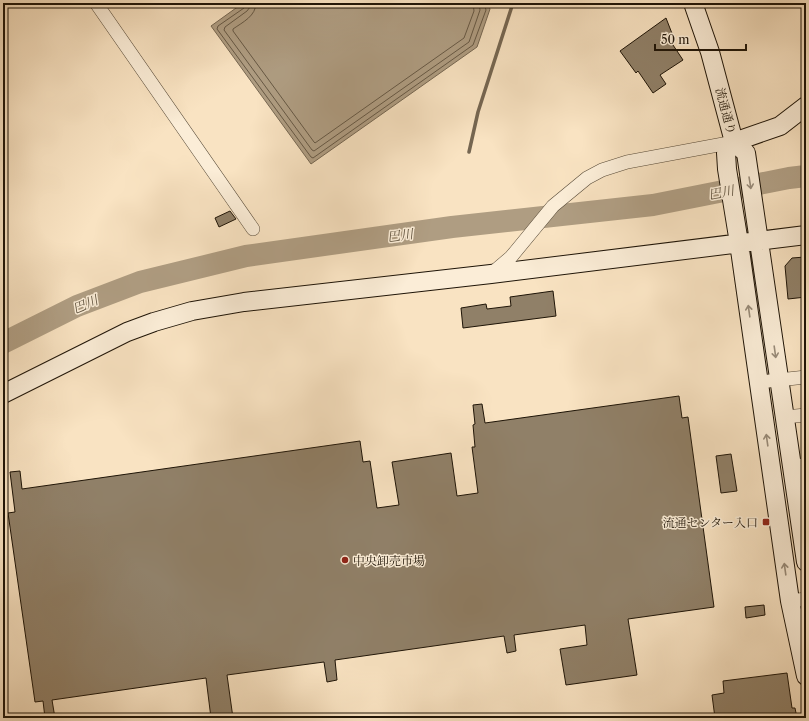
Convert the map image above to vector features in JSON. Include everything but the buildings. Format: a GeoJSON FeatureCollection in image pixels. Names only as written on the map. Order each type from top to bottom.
{"type":"FeatureCollection","features":[{"type":"Feature","properties":{"kind":"street"},"geometry":{"type":"LineString","coordinates":[[96,3],[253,229]]}},
{"type":"Feature","properties":{"kind":"street","name":"流通通り"},"geometry":{"type":"LineString","coordinates":[[693,3],[710,52],[734,142],[780,126],[806,106]]}},
{"type":"Feature","properties":{"kind":"street"},"geometry":{"type":"LineString","coordinates":[[734,142],[746,153],[748,164],[785,417],[799,465],[806,562]]}},
{"type":"Feature","properties":{"kind":"street"},"geometry":{"type":"LineString","coordinates":[[734,142],[726,153],[727,169],[759,382],[798,600],[806,676]]}},
{"type":"Feature","properties":{"kind":"street"},"geometry":{"type":"LineString","coordinates":[[491,274],[511,257],[553,206],[587,178],[602,170],[627,162],[734,142]]}},
{"type":"Feature","properties":{"kind":"street"},"geometry":{"type":"LineString","coordinates":[[3,394],[127,332],[154,322],[192,312],[244,302],[491,274],[806,235]]}},
{"type":"Feature","properties":{"kind":"street"},"geometry":{"type":"LineString","coordinates":[[759,382],[806,377]]}},
{"type":"Feature","properties":{"kind":"street"},"geometry":{"type":"LineString","coordinates":[[785,417],[806,415]]}},
{"type":"Feature","properties":{"kind":"water"},"geometry":{"type":"Polygon","coordinates":[[[243,3],[487,3],[490,9],[477,47],[311,164],[211,26],[243,3]]]}},
{"type":"Feature","properties":{"kind":"waterway"},"geometry":{"type":"LineString","coordinates":[[469,152],[478,112],[513,3]]}},
{"type":"Feature","properties":{"kind":"waterway","name":"巴川"},"geometry":{"type":"LineString","coordinates":[[3,343],[77,306],[140,282],[246,256],[452,227],[653,205],[789,178],[806,176]]}},
{"type":"Feature","properties":{"kind":"place","name":"流通センター入口"},"geometry":{"type":"Point","coordinates":[766,522]}},
{"type":"Feature","properties":{"kind":"place","name":"中央卸売市場"},"geometry":{"type":"Point","coordinates":[345,560]}}]}
